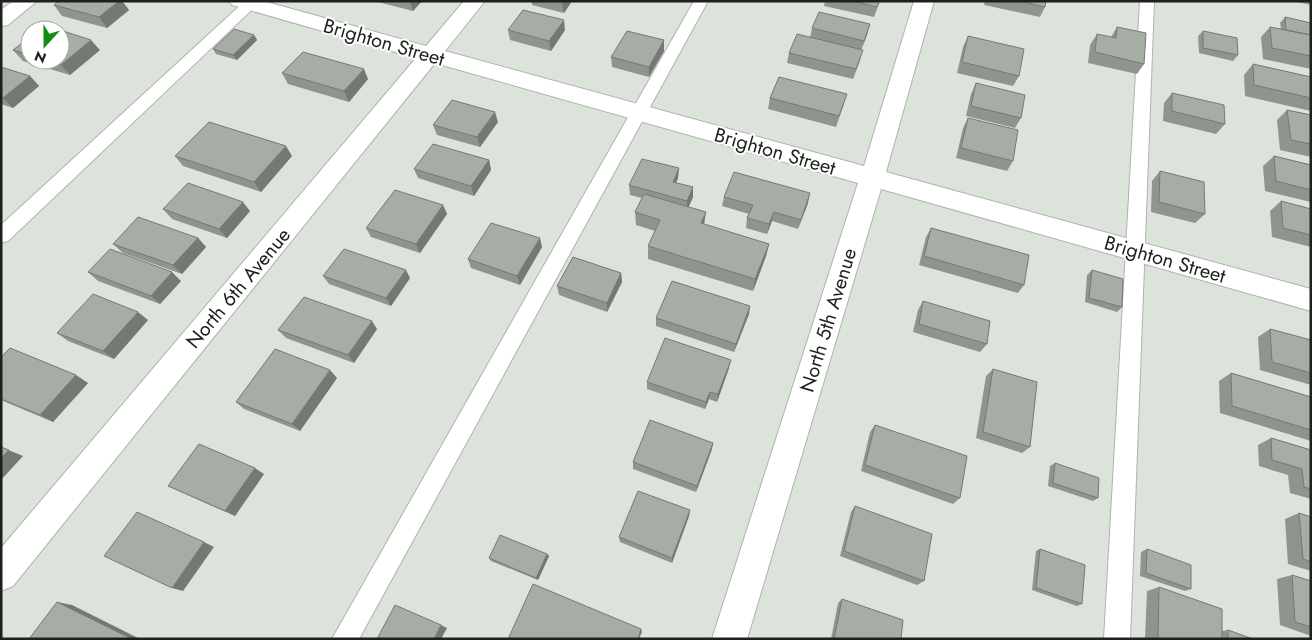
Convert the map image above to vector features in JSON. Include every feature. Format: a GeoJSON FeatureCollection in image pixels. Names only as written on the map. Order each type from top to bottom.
{"type":"FeatureCollection","features":[{"type":"Feature","properties":{"kind":"street"},"geometry":{"type":"LineString","coordinates":[[1,20],[27,1]]}},
{"type":"Feature","properties":{"kind":"street","name":"North 6th Avenue"},"geometry":{"type":"LineString","coordinates":[[1,574],[475,1]]}},
{"type":"Feature","properties":{"kind":"street","name":"North 5th Avenue"},"geometry":{"type":"LineString","coordinates":[[729,639],[872,178],[924,1]]}},
{"type":"Feature","properties":{"kind":"street","name":"Brighton Street"},"geometry":{"type":"LineString","coordinates":[[247,2],[1311,300]]}},
{"type":"Feature","properties":{"kind":"lane"},"geometry":{"type":"LineString","coordinates":[[345,639],[702,1]]}},
{"type":"Feature","properties":{"kind":"lane"},"geometry":{"type":"LineString","coordinates":[[1117,639],[1147,1]]}},
{"type":"Feature","properties":{"kind":"lane"},"geometry":{"type":"LineString","coordinates":[[1,236],[247,2]]}},
{"type":"Feature","properties":{"kind":"building"},"geometry":{"type":"Polygon","coordinates":[[[58,1],[119,1],[99,17],[54,5],[58,1]]]}},
{"type":"Feature","properties":{"kind":"building"},"geometry":{"type":"Polygon","coordinates":[[[853,1],[879,1],[877,7],[853,1]]]}},
{"type":"Feature","properties":{"kind":"building"},"geometry":{"type":"Polygon","coordinates":[[[1020,1],[1046,1],[1045,7],[1020,1]]]}},
{"type":"Feature","properties":{"kind":"building"},"geometry":{"type":"Polygon","coordinates":[[[523,10],[564,20],[549,41],[508,30],[523,10]]]}},
{"type":"Feature","properties":{"kind":"building"},"geometry":{"type":"Polygon","coordinates":[[[819,12],[870,24],[864,41],[812,28],[819,12]]]}},
{"type":"Feature","properties":{"kind":"building"},"geometry":{"type":"Polygon","coordinates":[[[1285,17],[1311,23],[1311,35],[1286,30],[1285,17]]]}},
{"type":"Feature","properties":{"kind":"building"},"geometry":{"type":"Polygon","coordinates":[[[1117,27],[1146,33],[1144,64],[1095,52],[1097,34],[1116,38],[1117,27]]]}},
{"type":"Feature","properties":{"kind":"building"},"geometry":{"type":"Polygon","coordinates":[[[1270,27],[1311,35],[1311,56],[1272,48],[1270,27]]]}},
{"type":"Feature","properties":{"kind":"building"},"geometry":{"type":"Polygon","coordinates":[[[234,29],[254,35],[233,55],[213,49],[234,29]]]}},
{"type":"Feature","properties":{"kind":"building"},"geometry":{"type":"Polygon","coordinates":[[[627,31],[664,40],[649,67],[611,57],[627,31]]]}},
{"type":"Feature","properties":{"kind":"building"},"geometry":{"type":"Polygon","coordinates":[[[1203,31],[1237,38],[1238,55],[1203,48],[1203,31]]]}},
{"type":"Feature","properties":{"kind":"building"},"geometry":{"type":"Polygon","coordinates":[[[70,33],[91,40],[70,58],[70,33]]]}},
{"type":"Feature","properties":{"kind":"building"},"geometry":{"type":"Polygon","coordinates":[[[797,34],[863,50],[856,69],[789,53],[797,34]]]}},
{"type":"Feature","properties":{"kind":"building"},"geometry":{"type":"Polygon","coordinates":[[[968,36],[1024,49],[1019,76],[962,62],[968,36]]]}},
{"type":"Feature","properties":{"kind":"building"},"geometry":{"type":"Polygon","coordinates":[[[20,45],[20,52],[13,50],[20,45]]]}},
{"type":"Feature","properties":{"kind":"building"},"geometry":{"type":"Polygon","coordinates":[[[303,52],[364,69],[344,91],[282,73],[303,52]]]}},
{"type":"Feature","properties":{"kind":"building"},"geometry":{"type":"Polygon","coordinates":[[[1253,64],[1311,77],[1311,98],[1254,85],[1253,64]]]}},
{"type":"Feature","properties":{"kind":"building"},"geometry":{"type":"Polygon","coordinates":[[[1,67],[30,76],[3,98],[1,97],[1,67]]]}},
{"type":"Feature","properties":{"kind":"building"},"geometry":{"type":"Polygon","coordinates":[[[779,77],[847,94],[839,116],[770,98],[779,77]]]}},
{"type":"Feature","properties":{"kind":"building"},"geometry":{"type":"Polygon","coordinates":[[[976,83],[1025,95],[1021,118],[971,106],[976,83]]]}},
{"type":"Feature","properties":{"kind":"building"},"geometry":{"type":"Polygon","coordinates":[[[1172,93],[1224,105],[1225,124],[1172,111],[1172,93]]]}},
{"type":"Feature","properties":{"kind":"building"},"geometry":{"type":"Polygon","coordinates":[[[452,100],[495,112],[477,137],[433,125],[452,100]]]}},
{"type":"Feature","properties":{"kind":"building"},"geometry":{"type":"Polygon","coordinates":[[[1287,110],[1311,115],[1311,144],[1291,140],[1287,110]]]}},
{"type":"Feature","properties":{"kind":"building"},"geometry":{"type":"Polygon","coordinates":[[[968,118],[1018,130],[1013,161],[961,148],[968,118]]]}},
{"type":"Feature","properties":{"kind":"building"},"geometry":{"type":"Polygon","coordinates":[[[209,122],[286,146],[254,182],[175,156],[209,122]]]}},
{"type":"Feature","properties":{"kind":"building"},"geometry":{"type":"Polygon","coordinates":[[[433,144],[489,160],[471,186],[414,169],[433,144]]]}},
{"type":"Feature","properties":{"kind":"building"},"geometry":{"type":"Polygon","coordinates":[[[1274,156],[1311,165],[1311,190],[1276,181],[1274,156]]]}},
{"type":"Feature","properties":{"kind":"building"},"geometry":{"type":"Polygon","coordinates":[[[642,159],[679,168],[673,182],[693,187],[687,201],[629,185],[642,159]]]}},
{"type":"Feature","properties":{"kind":"building"},"geometry":{"type":"Polygon","coordinates":[[[1160,171],[1204,182],[1205,214],[1159,202],[1160,171]]]}},
{"type":"Feature","properties":{"kind":"building"},"geometry":{"type":"Polygon","coordinates":[[[734,172],[810,193],[801,220],[774,212],[769,224],[747,218],[753,205],[724,197],[734,172]]]}},
{"type":"Feature","properties":{"kind":"building"},"geometry":{"type":"Polygon","coordinates":[[[188,183],[243,202],[219,229],[163,209],[188,183]]]}},
{"type":"Feature","properties":{"kind":"building"},"geometry":{"type":"Polygon","coordinates":[[[395,190],[443,205],[416,244],[366,228],[395,190]]]}},
{"type":"Feature","properties":{"kind":"building"},"geometry":{"type":"Polygon","coordinates":[[[644,194],[706,212],[701,223],[769,244],[755,279],[648,246],[660,220],[635,212],[644,194]]]}},
{"type":"Feature","properties":{"kind":"building"},"geometry":{"type":"Polygon","coordinates":[[[1281,201],[1311,209],[1311,235],[1283,228],[1281,201]]]}},
{"type":"Feature","properties":{"kind":"building"},"geometry":{"type":"Polygon","coordinates":[[[138,217],[198,238],[173,265],[113,244],[138,217]]]}},
{"type":"Feature","properties":{"kind":"building"},"geometry":{"type":"Polygon","coordinates":[[[491,223],[540,238],[517,276],[468,259],[491,223]]]}},
{"type":"Feature","properties":{"kind":"building"},"geometry":{"type":"Polygon","coordinates":[[[931,228],[1029,255],[1024,285],[924,256],[931,228]]]}},
{"type":"Feature","properties":{"kind":"building"},"geometry":{"type":"Polygon","coordinates":[[[110,249],[172,272],[151,296],[88,272],[110,249]]]}},
{"type":"Feature","properties":{"kind":"building"},"geometry":{"type":"Polygon","coordinates":[[[344,249],[406,270],[386,298],[323,276],[344,249]]]}},
{"type":"Feature","properties":{"kind":"building"},"geometry":{"type":"Polygon","coordinates":[[[573,257],[621,273],[607,303],[557,286],[573,257]]]}},
{"type":"Feature","properties":{"kind":"building"},"geometry":{"type":"Polygon","coordinates":[[[1092,270],[1123,279],[1122,307],[1089,298],[1092,270]]]}},
{"type":"Feature","properties":{"kind":"building"},"geometry":{"type":"Polygon","coordinates":[[[672,281],[750,306],[736,344],[656,318],[672,281]]]}},
{"type":"Feature","properties":{"kind":"building"},"geometry":{"type":"Polygon","coordinates":[[[93,294],[138,312],[103,351],[57,333],[93,294]]]}},
{"type":"Feature","properties":{"kind":"building"},"geometry":{"type":"Polygon","coordinates":[[[304,297],[372,321],[348,355],[278,330],[304,297]]]}},
{"type":"Feature","properties":{"kind":"building"},"geometry":{"type":"Polygon","coordinates":[[[923,301],[990,321],[987,344],[919,324],[923,301]]]}},
{"type":"Feature","properties":{"kind":"building"},"geometry":{"type":"Polygon","coordinates":[[[1270,329],[1311,340],[1311,373],[1272,362],[1270,329]]]}},
{"type":"Feature","properties":{"kind":"building"},"geometry":{"type":"Polygon","coordinates":[[[665,338],[731,360],[718,394],[710,392],[706,402],[647,382],[665,338]]]}},
{"type":"Feature","properties":{"kind":"building"},"geometry":{"type":"Polygon","coordinates":[[[10,348],[76,375],[40,415],[1,399],[1,357],[10,348]]]}},
{"type":"Feature","properties":{"kind":"building"},"geometry":{"type":"Polygon","coordinates":[[[275,349],[330,370],[292,424],[236,402],[275,349]]]}},
{"type":"Feature","properties":{"kind":"building"},"geometry":{"type":"Polygon","coordinates":[[[993,369],[1037,382],[1030,447],[983,432],[993,369]]]}},
{"type":"Feature","properties":{"kind":"building"},"geometry":{"type":"Polygon","coordinates":[[[1231,373],[1311,397],[1311,430],[1232,406],[1231,373]]]}},
{"type":"Feature","properties":{"kind":"building"},"geometry":{"type":"Polygon","coordinates":[[[650,420],[713,443],[697,486],[633,462],[650,420]]]}},
{"type":"Feature","properties":{"kind":"building"},"geometry":{"type":"Polygon","coordinates":[[[875,425],[967,456],[960,498],[865,465],[875,425]]]}},
{"type":"Feature","properties":{"kind":"building"},"geometry":{"type":"Polygon","coordinates":[[[1271,438],[1311,450],[1311,489],[1304,487],[1302,469],[1272,460],[1271,438]]]}},
{"type":"Feature","properties":{"kind":"building"},"geometry":{"type":"Polygon","coordinates":[[[199,444],[255,468],[225,511],[168,486],[199,444]]]}},
{"type":"Feature","properties":{"kind":"building"},"geometry":{"type":"Polygon","coordinates":[[[1,447],[9,450],[1,458],[1,447]]]}},
{"type":"Feature","properties":{"kind":"building"},"geometry":{"type":"Polygon","coordinates":[[[1055,463],[1099,478],[1098,498],[1053,483],[1055,463]]]}},
{"type":"Feature","properties":{"kind":"building"},"geometry":{"type":"Polygon","coordinates":[[[638,491],[690,510],[672,558],[619,537],[638,491]]]}},
{"type":"Feature","properties":{"kind":"building"},"geometry":{"type":"Polygon","coordinates":[[[855,506],[932,534],[924,581],[844,551],[855,506]]]}},
{"type":"Feature","properties":{"kind":"building"},"geometry":{"type":"Polygon","coordinates":[[[137,512],[204,542],[172,588],[104,556],[137,512]]]}},
{"type":"Feature","properties":{"kind":"building"},"geometry":{"type":"Polygon","coordinates":[[[1299,513],[1311,517],[1311,562],[1303,559],[1299,513]]]}},
{"type":"Feature","properties":{"kind":"building"},"geometry":{"type":"Polygon","coordinates":[[[500,535],[547,554],[536,578],[489,558],[500,535]]]}},
{"type":"Feature","properties":{"kind":"building"},"geometry":{"type":"Polygon","coordinates":[[[1040,549],[1085,565],[1082,604],[1036,588],[1040,549]]]}},
{"type":"Feature","properties":{"kind":"building"},"geometry":{"type":"Polygon","coordinates":[[[1147,549],[1191,565],[1191,589],[1146,573],[1147,549]]]}},
{"type":"Feature","properties":{"kind":"building"},"geometry":{"type":"Polygon","coordinates":[[[1292,575],[1311,581],[1311,627],[1295,622],[1292,575]]]}},
{"type":"Feature","properties":{"kind":"building"},"geometry":{"type":"Polygon","coordinates":[[[533,584],[641,629],[638,639],[513,639],[509,637],[533,584]]]}},
{"type":"Feature","properties":{"kind":"building"},"geometry":{"type":"Polygon","coordinates":[[[1159,587],[1222,609],[1222,639],[1158,639],[1159,587]]]}},
{"type":"Feature","properties":{"kind":"building"},"geometry":{"type":"Polygon","coordinates":[[[842,599],[903,620],[901,639],[834,639],[842,599]]]}},
{"type":"Feature","properties":{"kind":"building"},"geometry":{"type":"Polygon","coordinates":[[[57,602],[130,638],[29,639],[57,602]]]}},
{"type":"Feature","properties":{"kind":"building"},"geometry":{"type":"Polygon","coordinates":[[[395,605],[441,625],[434,639],[377,639],[395,605]]]}},
{"type":"Feature","properties":{"kind":"building"},"geometry":{"type":"Polygon","coordinates":[[[1228,630],[1253,639],[1228,639],[1228,630]]]}}]}
